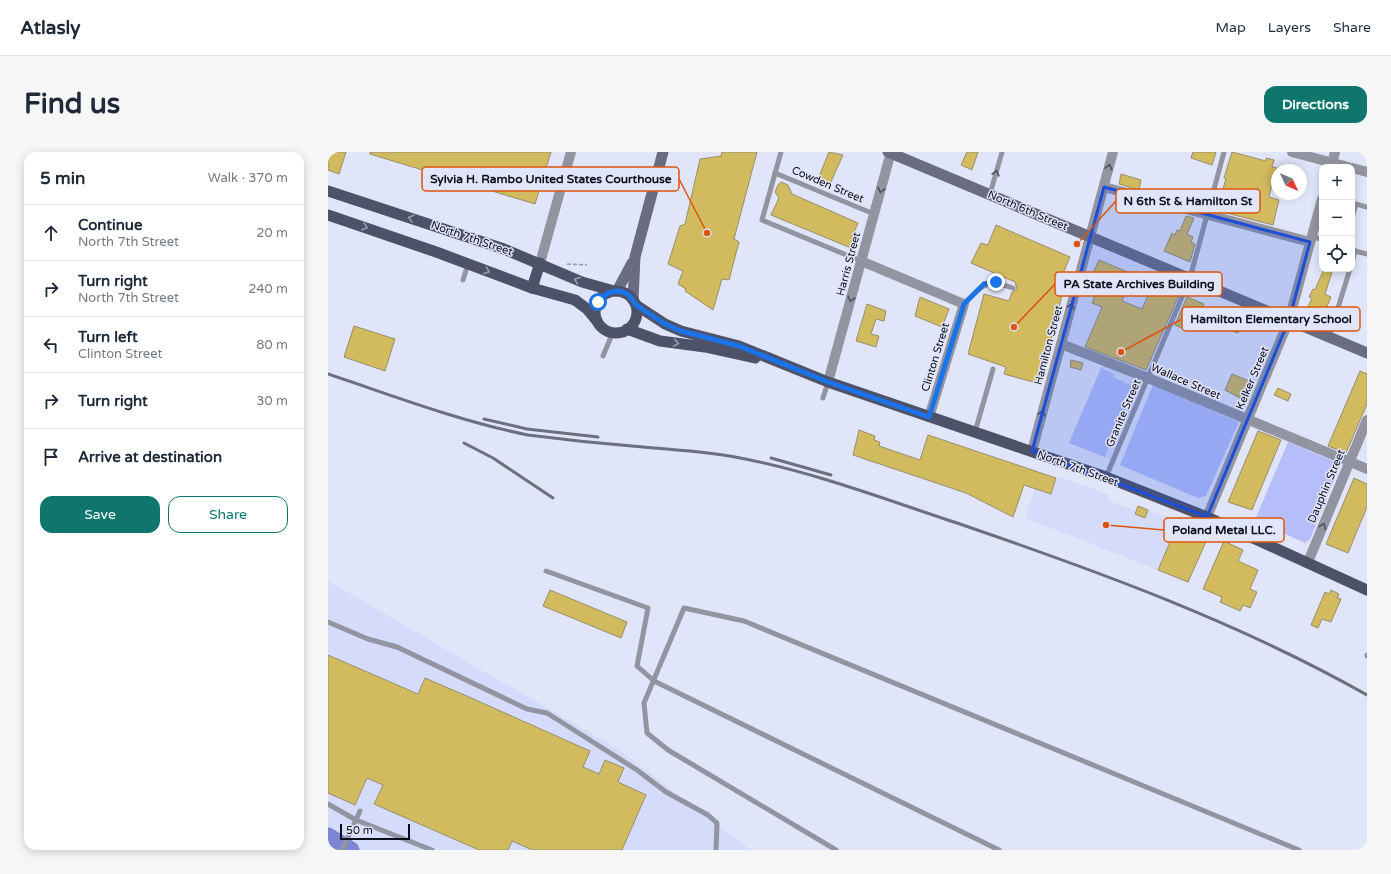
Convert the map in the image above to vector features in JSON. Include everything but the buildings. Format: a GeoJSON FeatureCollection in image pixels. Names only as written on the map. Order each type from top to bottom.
{"type":"FeatureCollection","features":[{"type":"Feature","properties":{"kind":"main road"},"geometry":{"type":"LineString","coordinates":[[328,215],[532,288],[575,300],[587,310],[601,326],[613,332],[627,329],[636,319],[634,302],[635,257],[663,152]]}},
{"type":"Feature","properties":{"kind":"main road","name":"North 6th Street"},"geometry":{"type":"LineString","coordinates":[[890,152],[1367,353]]}},
{"type":"Feature","properties":{"kind":"main road","name":"North 7th Street"},"geometry":{"type":"LineString","coordinates":[[328,191],[504,249],[582,282],[629,295],[634,302],[665,324],[681,331],[739,346],[828,382],[1106,477],[1207,517],[1367,590]]}},
{"type":"Feature","properties":{"kind":"main road"},"geometry":{"type":"LineString","coordinates":[[597,321],[596,308],[598,302],[608,293],[615,291],[635,257]]}},
{"type":"Feature","properties":{"kind":"main road"},"geometry":{"type":"LineString","coordinates":[[532,288],[540,263]]}},
{"type":"Feature","properties":{"kind":"main road","name":"North 7th Street"},"geometry":{"type":"LineString","coordinates":[[627,329],[660,341],[705,347],[782,364]]}},
{"type":"Feature","properties":{"kind":"street"},"geometry":{"type":"LineString","coordinates":[[540,263],[571,152]]}},
{"type":"Feature","properties":{"kind":"street","name":"Harris Street"},"geometry":{"type":"LineString","coordinates":[[828,382],[890,152]]}},
{"type":"Feature","properties":{"kind":"street","name":"Hamilton Street"},"geometry":{"type":"LineString","coordinates":[[1032,451],[1113,152]]}},
{"type":"Feature","properties":{"kind":"street"},"geometry":{"type":"LineString","coordinates":[[1292,152],[1328,164]]}},
{"type":"Feature","properties":{"kind":"street"},"geometry":{"type":"LineString","coordinates":[[1331,164],[1335,152]]}},
{"type":"Feature","properties":{"kind":"street"},"geometry":{"type":"LineString","coordinates":[[1355,169],[1367,172]]}},
{"type":"Feature","properties":{"kind":"street"},"geometry":{"type":"LineString","coordinates":[[1104,187],[1207,214],[1315,239]]}},
{"type":"Feature","properties":{"kind":"street","name":"Kelker Street"},"geometry":{"type":"LineString","coordinates":[[1207,517],[1289,320],[1315,239],[1322,200]]}},
{"type":"Feature","properties":{"kind":"street"},"geometry":{"type":"LineString","coordinates":[[861,261],[964,304]]}},
{"type":"Feature","properties":{"kind":"street","name":"Clinton Street"},"geometry":{"type":"LineString","coordinates":[[929,417],[964,304]]}},
{"type":"Feature","properties":{"kind":"street","name":"Wallace Street"},"geometry":{"type":"LineString","coordinates":[[1061,344],[1148,378],[1367,469]]}},
{"type":"Feature","properties":{"kind":"street","name":"Dauphin Street"},"geometry":{"type":"LineString","coordinates":[[1308,562],[1367,420]]}},
{"type":"Feature","properties":{"kind":"lane"},"geometry":{"type":"LineString","coordinates":[[780,152],[762,220],[861,261]]}},
{"type":"Feature","properties":{"kind":"lane"},"geometry":{"type":"LineString","coordinates":[[990,194],[1002,152]]}},
{"type":"Feature","properties":{"kind":"lane","name":"Granite Street"},"geometry":{"type":"LineString","coordinates":[[1106,477],[1190,278],[1224,152]]}},
{"type":"Feature","properties":{"kind":"lane","name":"Cowden Street"},"geometry":{"type":"LineString","coordinates":[[775,172],[874,214]]}},
{"type":"Feature","properties":{"kind":"lane"},"geometry":{"type":"LineString","coordinates":[[1355,208],[1356,204],[1367,207]]}},
{"type":"Feature","properties":{"kind":"lane"},"geometry":{"type":"LineString","coordinates":[[1355,249],[1367,254]]}},
{"type":"Feature","properties":{"kind":"lane"},"geometry":{"type":"LineString","coordinates":[[463,280],[468,264]]}},
{"type":"Feature","properties":{"kind":"lane"},"geometry":{"type":"LineString","coordinates":[[1329,337],[1349,272]]}},
{"type":"Feature","properties":{"kind":"lane"},"geometry":{"type":"LineString","coordinates":[[964,304],[984,284],[996,282],[1014,288]]}},
{"type":"Feature","properties":{"kind":"lane"},"geometry":{"type":"LineString","coordinates":[[603,356],[613,332]]}},
{"type":"Feature","properties":{"kind":"lane"},"geometry":{"type":"LineString","coordinates":[[975,432],[993,369]]}},
{"type":"Feature","properties":{"kind":"lane"},"geometry":{"type":"LineString","coordinates":[[823,398],[828,382]]}},
{"type":"Feature","properties":{"kind":"lane"},"geometry":{"type":"LineString","coordinates":[[546,571],[648,608],[637,666],[654,681],[999,850]]}},
{"type":"Feature","properties":{"kind":"lane"},"geometry":{"type":"LineString","coordinates":[[836,850],[668,750],[647,733],[644,703],[684,608],[744,622],[1299,850]]}},
{"type":"Feature","properties":{"kind":"lane"},"geometry":{"type":"LineString","coordinates":[[328,622],[368,639],[397,647],[527,709],[547,713],[637,770],[666,792],[708,815],[717,823],[716,850]]}},
{"type":"Feature","properties":{"kind":"lane"},"geometry":{"type":"LineString","coordinates":[[328,804],[356,820],[432,850]]}},
{"type":"Feature","properties":{"kind":"lane"},"geometry":{"type":"LineString","coordinates":[[342,850],[360,811]]}},
{"type":"Feature","properties":{"kind":"highlighted area"},"geometry":{"type":"Polygon","coordinates":[[[1104,187],[1310,242],[1289,320],[1207,517],[1032,451],[1104,187]]]}},
{"type":"Feature","properties":{"kind":"shaded area"},"geometry":{"type":"Polygon","coordinates":[[[1090,236],[1190,278],[1113,461],[1069,443],[1105,361],[1061,344],[1090,236]]]}},
{"type":"Feature","properties":{"kind":"shaded area"},"geometry":{"type":"Polygon","coordinates":[[[1101,368],[1114,374],[1113,377],[1135,387],[1105,457],[1069,443],[1101,368]]]}},
{"type":"Feature","properties":{"kind":"shaded area"},"geometry":{"type":"Polygon","coordinates":[[[1153,385],[1239,422],[1206,496],[1198,498],[1120,465],[1153,385]]]}},
{"type":"Feature","properties":{"kind":"shaded area"},"geometry":{"type":"Polygon","coordinates":[[[1288,442],[1341,464],[1310,539],[1305,543],[1255,520],[1288,442]]]}},
{"type":"Feature","properties":{"kind":"shaded area"},"geometry":{"type":"Polygon","coordinates":[[[1058,476],[1110,495],[1108,500],[1136,511],[1135,514],[1145,518],[1148,510],[1173,519],[1168,530],[1174,533],[1158,570],[1025,518],[1035,489],[1051,494],[1058,476]]]}},
{"type":"Feature","properties":{"kind":"shaded area"},"geometry":{"type":"Polygon","coordinates":[[[328,581],[618,749],[751,850],[328,850],[328,581]]]}},
{"type":"Feature","properties":{"kind":"waterway"},"geometry":{"type":"LineString","coordinates":[[328,836],[351,850]]}},
{"type":"Feature","properties":{"kind":"railway"},"geometry":{"type":"LineString","coordinates":[[328,374],[477,423],[528,435],[724,455],[791,470],[847,486],[1010,541],[1114,579],[1217,621],[1268,644],[1367,695]]}},
{"type":"Feature","properties":{"kind":"railway"},"geometry":{"type":"LineString","coordinates":[[484,419],[527,429],[598,437]]}},
{"type":"Feature","properties":{"kind":"railway"},"geometry":{"type":"LineString","coordinates":[[464,443],[493,458],[553,498]]}},
{"type":"Feature","properties":{"kind":"railway"},"geometry":{"type":"LineString","coordinates":[[771,458],[831,475]]}},
{"type":"Feature","properties":{"kind":"place","name":"Sylvia H. Rambo United States Courthouse"},"geometry":{"type":"Point","coordinates":[707,233]}},
{"type":"Feature","properties":{"kind":"place","name":"N 6th St & Hamilton St"},"geometry":{"type":"Point","coordinates":[1077,244]}},
{"type":"Feature","properties":{"kind":"place","name":"PA State Archives Building"},"geometry":{"type":"Point","coordinates":[1014,327]}},
{"type":"Feature","properties":{"kind":"place","name":"Hamilton Elementary School"},"geometry":{"type":"Point","coordinates":[1121,352]}},
{"type":"Feature","properties":{"kind":"place","name":"Poland Metal LLC."},"geometry":{"type":"Point","coordinates":[1106,525]}},
{"type":"Feature","properties":{"kind":"route"},"geometry":{"type":"LineString","coordinates":[[598,302],[602,296],[608,293],[614,291],[623,292],[629,295],[636,305],[665,324],[681,331],[739,346],[828,382],[929,417],[964,304],[976,290],[984,284],[996,282]]}}]}
